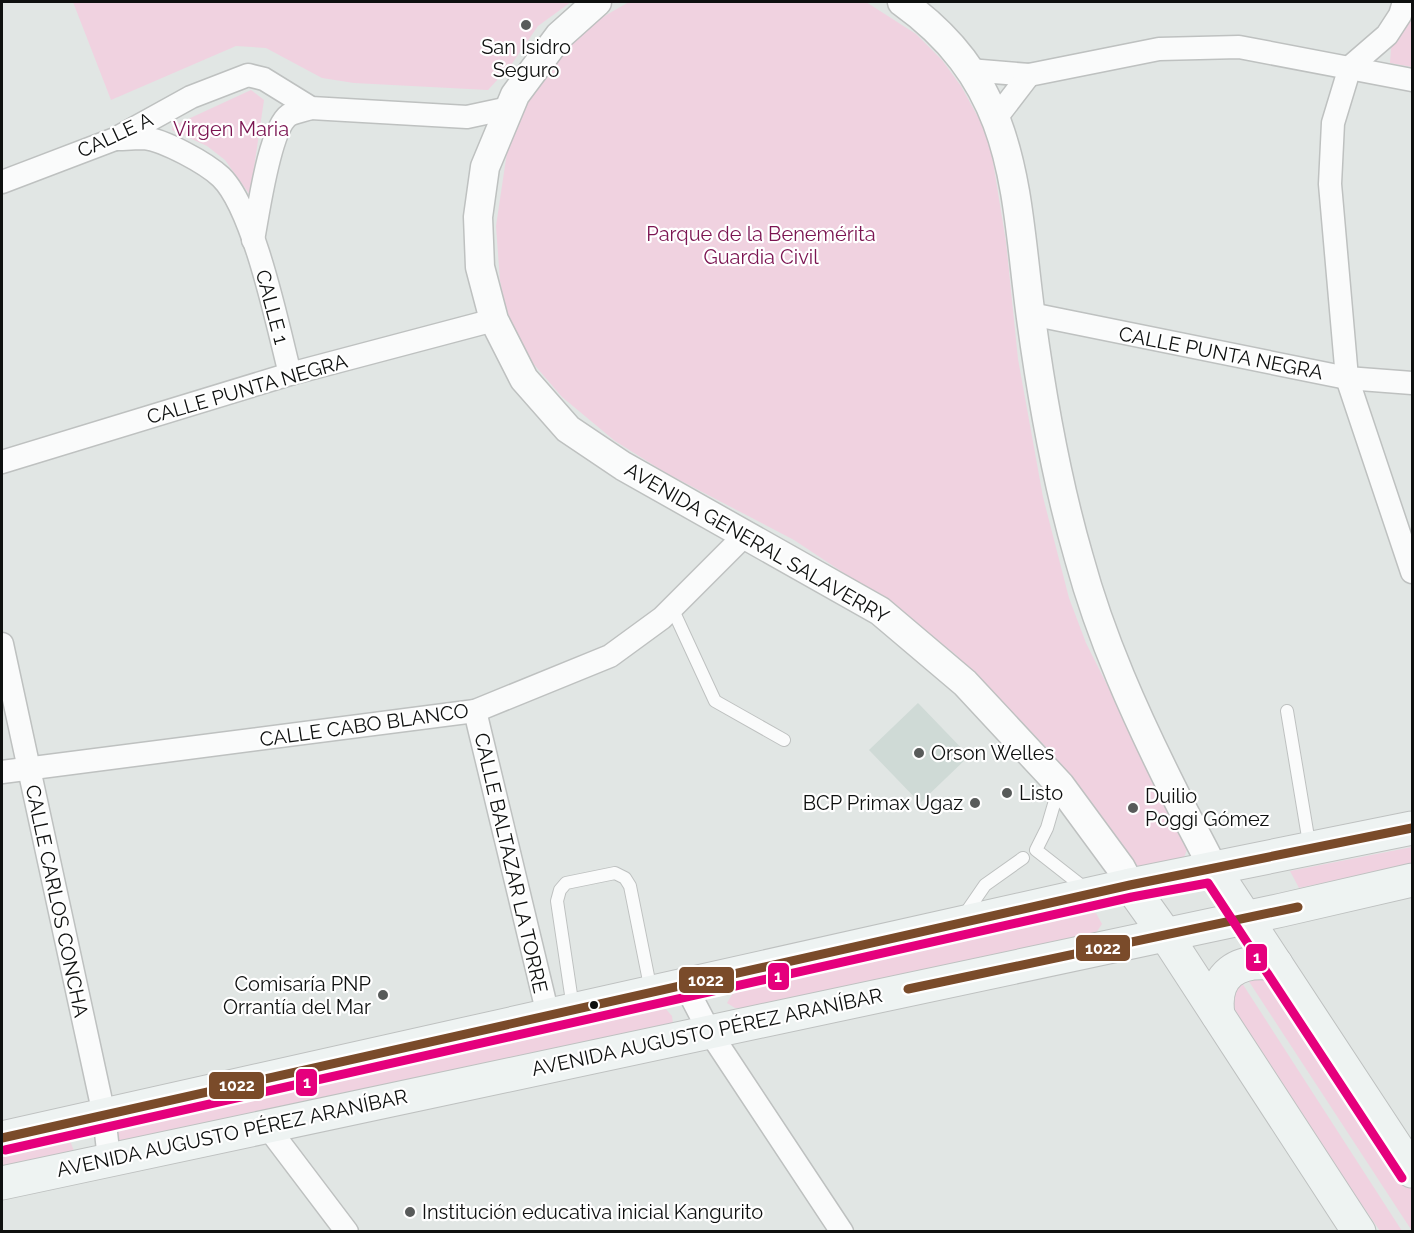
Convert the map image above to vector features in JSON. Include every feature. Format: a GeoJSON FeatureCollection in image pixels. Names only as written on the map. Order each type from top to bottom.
{"type":"FeatureCollection","features":[{"type":"Feature","properties":{"kind":"main road"},"geometry":{"type":"LineString","coordinates":[[2,1138],[1130,885],[1214,870],[1413,828]]}},
{"type":"Feature","properties":{"kind":"main road"},"geometry":{"type":"LineString","coordinates":[[1214,870],[1413,1171]]}},
{"type":"Feature","properties":{"kind":"main road","name":"AVENIDA AUGUSTO PÉREZ ARANÍBAR"},"geometry":{"type":"LineString","coordinates":[[2,1183],[1245,918],[1413,880]]}},
{"type":"Feature","properties":{"kind":"main road","name":"AVENIDA GENERAL SALAVERRY"},"geometry":{"type":"LineString","coordinates":[[1130,885],[1165,934],[1359,1232]]}},
{"type":"Feature","properties":{"kind":"main road"},"geometry":{"type":"LineString","coordinates":[[1218,1015],[1215,997],[1223,979],[1238,966],[1257,961],[1276,964]]}},
{"type":"Feature","properties":{"kind":"main road"},"geometry":{"type":"LineString","coordinates":[[358,1058],[369,1104]]}},
{"type":"Feature","properties":{"kind":"street","name":"AVENIDA GENERAL SALAVERRY"},"geometry":{"type":"LineString","coordinates":[[597,2],[559,36],[515,95],[485,167],[478,217],[480,267],[494,320],[524,379],[568,429],[623,466],[880,611],[965,683],[1060,786],[1121,868],[1130,885]]}},
{"type":"Feature","properties":{"kind":"street"},"geometry":{"type":"LineString","coordinates":[[902,2],[928,22],[969,70],[996,118],[1004,138],[1015,186],[1047,428],[1079,559],[1114,664],[1173,790],[1214,870]]}},
{"type":"Feature","properties":{"kind":"street"},"geometry":{"type":"LineString","coordinates":[[1404,2],[1400,15],[1387,35],[1350,67],[1333,123],[1330,184],[1347,378],[1413,572]]}},
{"type":"Feature","properties":{"kind":"street"},"geometry":{"type":"LineString","coordinates":[[969,70],[1029,75],[1158,49],[1239,47],[1413,80]]}},
{"type":"Feature","properties":{"kind":"street","name":"CALLE A"},"geometry":{"type":"LineString","coordinates":[[2,182],[115,139],[191,97],[248,75],[264,79],[311,108],[503,120]]}},
{"type":"Feature","properties":{"kind":"street"},"geometry":{"type":"LineString","coordinates":[[996,118],[1029,75]]}},
{"type":"Feature","properties":{"kind":"street","name":"CALLE 1"},"geometry":{"type":"LineString","coordinates":[[253,240],[267,165],[278,129],[289,116],[311,108]]}},
{"type":"Feature","properties":{"kind":"street","name":"CALLE 1"},"geometry":{"type":"LineString","coordinates":[[115,139],[146,138],[169,146],[221,177],[239,203],[253,240],[290,374]]}},
{"type":"Feature","properties":{"kind":"street","name":"CALLE PUNTA NEGRA"},"geometry":{"type":"LineString","coordinates":[[1031,314],[1347,378],[1413,383]]}},
{"type":"Feature","properties":{"kind":"street","name":"CALLE PUNTA NEGRA"},"geometry":{"type":"LineString","coordinates":[[2,462],[290,374],[494,320]]}},
{"type":"Feature","properties":{"kind":"street","name":"CALLE CABO BLANCO"},"geometry":{"type":"LineString","coordinates":[[2,772],[475,711],[610,656],[672,608],[745,535]]}},
{"type":"Feature","properties":{"kind":"street","name":"CALLE CARLOS CONCHA"},"geometry":{"type":"LineString","coordinates":[[2,644],[104,1115],[109,1159]]}},
{"type":"Feature","properties":{"kind":"street","name":"CALLE BALTAZAR LA TORRE"},"geometry":{"type":"LineString","coordinates":[[475,711],[560,1013]]}},
{"type":"Feature","properties":{"kind":"street"},"geometry":{"type":"LineString","coordinates":[[685,985],[709,1031],[842,1232]]}},
{"type":"Feature","properties":{"kind":"street"},"geometry":{"type":"LineString","coordinates":[[266,1125],[347,1232]]}},
{"type":"Feature","properties":{"kind":"lane"},"geometry":{"type":"LineString","coordinates":[[672,608],[716,701],[784,740]]}},
{"type":"Feature","properties":{"kind":"lane"},"geometry":{"type":"LineString","coordinates":[[1287,711],[1310,850]]}},
{"type":"Feature","properties":{"kind":"lane"},"geometry":{"type":"LineString","coordinates":[[1060,786],[1047,828],[1036,850],[1091,894]]}},
{"type":"Feature","properties":{"kind":"lane"},"geometry":{"type":"LineString","coordinates":[[958,924],[985,885],[1023,858]]}},
{"type":"Feature","properties":{"kind":"lane"},"geometry":{"type":"LineString","coordinates":[[560,1013],[557,901],[560,890],[566,883],[615,873],[625,878],[630,886],[651,992]]}},
{"type":"Feature","properties":{"kind":"shaded area","name":"Orson Welles"},"geometry":{"type":"Polygon","coordinates":[[[918,703],[969,756],[920,803],[869,750],[918,703]]]}},
{"type":"Feature","properties":{"kind":"green space"},"geometry":{"type":"Polygon","coordinates":[[[73,2],[571,2],[538,26],[511,65],[488,90],[354,83],[322,78],[266,48],[236,46],[111,100],[73,2]]]}},
{"type":"Feature","properties":{"kind":"green space","name":"Parque de la Benemérita Guardia Civil"},"geometry":{"type":"Polygon","coordinates":[[[629,2],[866,2],[916,34],[942,60],[961,86],[989,137],[1006,242],[1018,359],[1043,497],[1069,598],[1086,643],[1186,842],[1187,850],[1183,860],[1140,869],[1045,746],[955,654],[901,611],[794,540],[666,473],[615,441],[562,397],[525,354],[506,312],[500,281],[496,226],[510,132],[533,93],[587,26],[629,2]]]}},
{"type":"Feature","properties":{"kind":"green space"},"geometry":{"type":"Polygon","coordinates":[[[1412,16],[1412,67],[1390,63],[1391,48],[1412,16]]]}},
{"type":"Feature","properties":{"kind":"green space","name":"Virgen Maria"},"geometry":{"type":"Polygon","coordinates":[[[251,90],[264,100],[250,195],[225,160],[207,146],[172,130],[173,126],[251,90]]]}},
{"type":"Feature","properties":{"kind":"green space"},"geometry":{"type":"Polygon","coordinates":[[[1412,847],[1412,864],[1299,888],[1290,871],[1412,847]]]}},
{"type":"Feature","properties":{"kind":"green space"},"geometry":{"type":"Polygon","coordinates":[[[1084,910],[1096,913],[1102,924],[1096,933],[749,1008],[735,1008],[727,1003],[734,991],[1084,910]]]}},
{"type":"Feature","properties":{"kind":"green space"},"geometry":{"type":"Polygon","coordinates":[[[1277,974],[1412,1181],[1412,1231],[1248,980],[1277,974]]]}},
{"type":"Feature","properties":{"kind":"green space"},"geometry":{"type":"Polygon","coordinates":[[[1242,983],[1402,1231],[1380,1231],[1231,1016],[1235,990],[1242,983]]]}},
{"type":"Feature","properties":{"kind":"green space"},"geometry":{"type":"Polygon","coordinates":[[[650,1006],[665,1008],[672,1016],[673,1024],[119,1144],[118,1131],[129,1121],[650,1006]]]}},
{"type":"Feature","properties":{"kind":"green space"},"geometry":{"type":"Polygon","coordinates":[[[68,1135],[75,1154],[2,1171],[2,1150],[68,1135]]]}},
{"type":"Feature","properties":{"kind":"transit line","name":"1022"},"geometry":{"type":"LineString","coordinates":[[2,1138],[1130,885],[1412,828]]}},
{"type":"Feature","properties":{"kind":"transit line","name":"1"},"geometry":{"type":"LineString","coordinates":[[5,1150],[1132,897],[1208,883],[1402,1178]]}},
{"type":"Feature","properties":{"kind":"transit line","name":"1022"},"geometry":{"type":"LineString","coordinates":[[908,989],[1298,907]]}},
{"type":"Feature","properties":{"kind":"place","name":"San Isidro Seguro"},"geometry":{"type":"Point","coordinates":[526,25]}},
{"type":"Feature","properties":{"kind":"place","name":"Orson Welles"},"geometry":{"type":"Point","coordinates":[919,753]}},
{"type":"Feature","properties":{"kind":"place","name":"Listo"},"geometry":{"type":"Point","coordinates":[1007,793]}},
{"type":"Feature","properties":{"kind":"place","name":"BCP Primax Ugaz"},"geometry":{"type":"Point","coordinates":[975,803]}},
{"type":"Feature","properties":{"kind":"place","name":"Duilio Poggi Gómez"},"geometry":{"type":"Point","coordinates":[1133,808]}},
{"type":"Feature","properties":{"kind":"place","name":"Comisaría PNP Orrantía del Mar"},"geometry":{"type":"Point","coordinates":[383,995]}},
{"type":"Feature","properties":{"kind":"place","name":"Institución educativa inicial Kangurito"},"geometry":{"type":"Point","coordinates":[410,1212]}}]}
